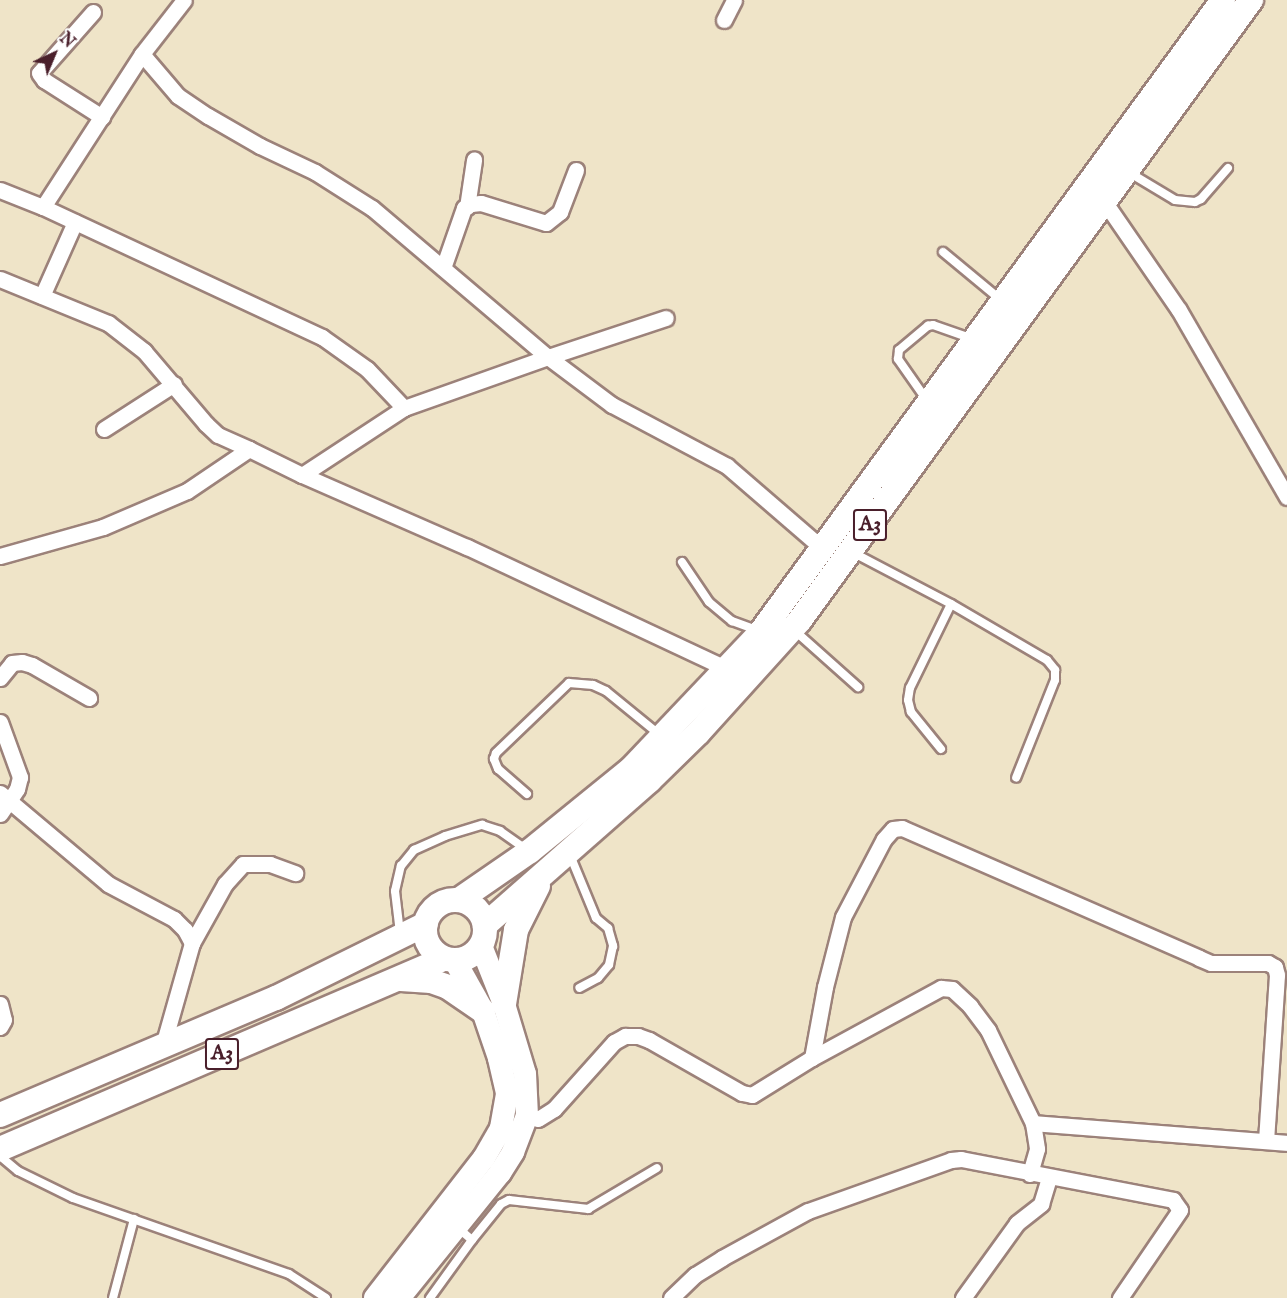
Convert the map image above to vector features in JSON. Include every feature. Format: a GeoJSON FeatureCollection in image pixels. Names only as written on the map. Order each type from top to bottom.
{"type":"FeatureCollection","features":[{"type":"Feature","properties":{"kind":"highway","name":"A3"},"geometry":{"type":"LineString","coordinates":[[459,900],[530,851],[631,770],[761,632],[1003,301],[1239,3]]}},
{"type":"Feature","properties":{"kind":"highway","name":"A3"},"geometry":{"type":"LineString","coordinates":[[483,936],[545,873],[698,733],[792,629],[1126,170],[1187,67]]}},
{"type":"Feature","properties":{"kind":"highway"},"geometry":{"type":"LineString","coordinates":[[395,979],[431,981],[494,1007],[516,930],[545,873]]}},
{"type":"Feature","properties":{"kind":"highway"},"geometry":{"type":"LineString","coordinates":[[459,900],[475,907],[483,936],[465,959],[449,960],[428,945],[426,924],[430,914],[439,904],[459,900]]}},
{"type":"Feature","properties":{"kind":"highway","name":"A3"},"geometry":{"type":"LineString","coordinates":[[0,1115],[162,1049],[276,998],[426,924]]}},
{"type":"Feature","properties":{"kind":"highway","name":"A3"},"geometry":{"type":"LineString","coordinates":[[0,1149],[395,979],[449,960]]}},
{"type":"Feature","properties":{"kind":"main road"},"geometry":{"type":"LineString","coordinates":[[375,1298],[484,1158],[501,1128],[507,1093],[497,1049],[494,1007],[483,936]]}},
{"type":"Feature","properties":{"kind":"main road"},"geometry":{"type":"LineString","coordinates":[[399,1298],[465,1233],[513,1152],[527,1116],[525,1074],[494,1007],[449,960]]}},
{"type":"Feature","properties":{"kind":"street"},"geometry":{"type":"LineString","coordinates":[[43,207],[142,54],[184,0]]}},
{"type":"Feature","properties":{"kind":"street"},"geometry":{"type":"LineString","coordinates":[[724,20],[734,0]]}},
{"type":"Feature","properties":{"kind":"street"},"geometry":{"type":"LineString","coordinates":[[93,12],[39,73],[44,80],[102,117]]}},
{"type":"Feature","properties":{"kind":"street"},"geometry":{"type":"LineString","coordinates":[[142,54],[178,96],[233,133],[345,188],[548,357],[612,405],[727,466],[822,548]]}},
{"type":"Feature","properties":{"kind":"street"},"geometry":{"type":"LineString","coordinates":[[467,207],[474,160]]}},
{"type":"Feature","properties":{"kind":"street"},"geometry":{"type":"LineString","coordinates":[[442,268],[464,208],[481,203],[546,223],[560,212],[576,170]]}},
{"type":"Feature","properties":{"kind":"street"},"geometry":{"type":"LineString","coordinates":[[0,190],[43,207],[321,337],[367,369],[404,408]]}},
{"type":"Feature","properties":{"kind":"street"},"geometry":{"type":"LineString","coordinates":[[1104,201],[1179,310],[1287,496]]}},
{"type":"Feature","properties":{"kind":"street"},"geometry":{"type":"LineString","coordinates":[[42,296],[75,222]]}},
{"type":"Feature","properties":{"kind":"street"},"geometry":{"type":"LineString","coordinates":[[0,279],[108,323],[144,351],[212,430],[302,475],[478,552],[728,669]]}},
{"type":"Feature","properties":{"kind":"street"},"geometry":{"type":"LineString","coordinates":[[302,475],[404,408],[666,318]]}},
{"type":"Feature","properties":{"kind":"street"},"geometry":{"type":"LineString","coordinates":[[104,429],[174,384]]}},
{"type":"Feature","properties":{"kind":"street"},"geometry":{"type":"LineString","coordinates":[[0,556],[103,527],[187,491],[249,449]]}},
{"type":"Feature","properties":{"kind":"street"},"geometry":{"type":"LineString","coordinates":[[0,678],[12,663],[21,662],[32,665],[89,698]]}},
{"type":"Feature","properties":{"kind":"street"},"geometry":{"type":"LineString","coordinates":[[0,722],[20,777],[17,789],[4,796],[0,814]]}},
{"type":"Feature","properties":{"kind":"street"},"geometry":{"type":"LineString","coordinates":[[4,796],[108,884],[174,919],[185,930],[192,943]]}},
{"type":"Feature","properties":{"kind":"street"},"geometry":{"type":"LineString","coordinates":[[812,1058],[825,987],[843,917],[884,838],[893,829],[902,828],[1211,963],[1268,963],[1281,967],[1277,975],[1266,1141]]}},
{"type":"Feature","properties":{"kind":"street"},"geometry":{"type":"LineString","coordinates":[[162,1049],[192,943],[225,884],[243,864],[270,864],[296,873]]}},
{"type":"Feature","properties":{"kind":"street"},"geometry":{"type":"LineString","coordinates":[[527,1116],[538,1119],[554,1109],[614,1042],[625,1036],[638,1036],[648,1040],[742,1093],[752,1095],[812,1058],[941,988],[952,989],[975,1012],[988,1030],[1033,1123],[1037,1149],[1030,1174]]}},
{"type":"Feature","properties":{"kind":"street"},"geometry":{"type":"LineString","coordinates":[[0,1004],[4,1020],[0,1027]]}},
{"type":"Feature","properties":{"kind":"street"},"geometry":{"type":"LineString","coordinates":[[1033,1123],[1287,1143]]}},
{"type":"Feature","properties":{"kind":"street"},"geometry":{"type":"LineString","coordinates":[[671,1298],[695,1275],[808,1211],[951,1160],[976,1161],[1049,1178],[1173,1200],[1180,1210],[1120,1298]]}},
{"type":"Feature","properties":{"kind":"street"},"geometry":{"type":"LineString","coordinates":[[963,1298],[1017,1223],[1041,1204],[1049,1178]]}},
{"type":"Feature","properties":{"kind":"lane"},"geometry":{"type":"LineString","coordinates":[[1126,170],[1175,200],[1195,202],[1201,199],[1228,168]]}},
{"type":"Feature","properties":{"kind":"lane"},"geometry":{"type":"LineString","coordinates":[[944,252],[1003,301]]}},
{"type":"Feature","properties":{"kind":"lane"},"geometry":{"type":"LineString","coordinates":[[928,401],[898,359],[899,350],[928,326],[933,325],[974,340],[993,355]]}},
{"type":"Feature","properties":{"kind":"lane"},"geometry":{"type":"LineString","coordinates":[[850,551],[951,604],[1047,660],[1055,670],[1055,680],[1016,778]]}},
{"type":"Feature","properties":{"kind":"lane"},"geometry":{"type":"LineString","coordinates":[[682,562],[709,602],[732,621],[761,632]]}},
{"type":"Feature","properties":{"kind":"lane"},"geometry":{"type":"LineString","coordinates":[[941,749],[910,712],[908,700],[910,688],[951,604]]}},
{"type":"Feature","properties":{"kind":"lane"},"geometry":{"type":"LineString","coordinates":[[792,629],[858,687]]}},
{"type":"Feature","properties":{"kind":"lane"},"geometry":{"type":"LineString","coordinates":[[527,794],[498,769],[494,759],[496,753],[569,683],[592,685],[606,691],[664,737]]}},
{"type":"Feature","properties":{"kind":"lane"},"geometry":{"type":"LineString","coordinates":[[401,938],[395,891],[401,866],[414,850],[445,836],[482,825],[500,831],[530,851]]}},
{"type":"Feature","properties":{"kind":"lane"},"geometry":{"type":"LineString","coordinates":[[569,851],[596,918],[608,928],[613,946],[609,965],[598,978],[579,988]]}},
{"type":"Feature","properties":{"kind":"lane"},"geometry":{"type":"LineString","coordinates":[[0,1156],[18,1171],[64,1194],[289,1274],[326,1298]]}},
{"type":"Feature","properties":{"kind":"lane"},"geometry":{"type":"LineString","coordinates":[[430,1298],[465,1233],[501,1204],[509,1200],[588,1209],[657,1168]]}},
{"type":"Feature","properties":{"kind":"lane"},"geometry":{"type":"LineString","coordinates":[[113,1298],[134,1219]]}}]}
